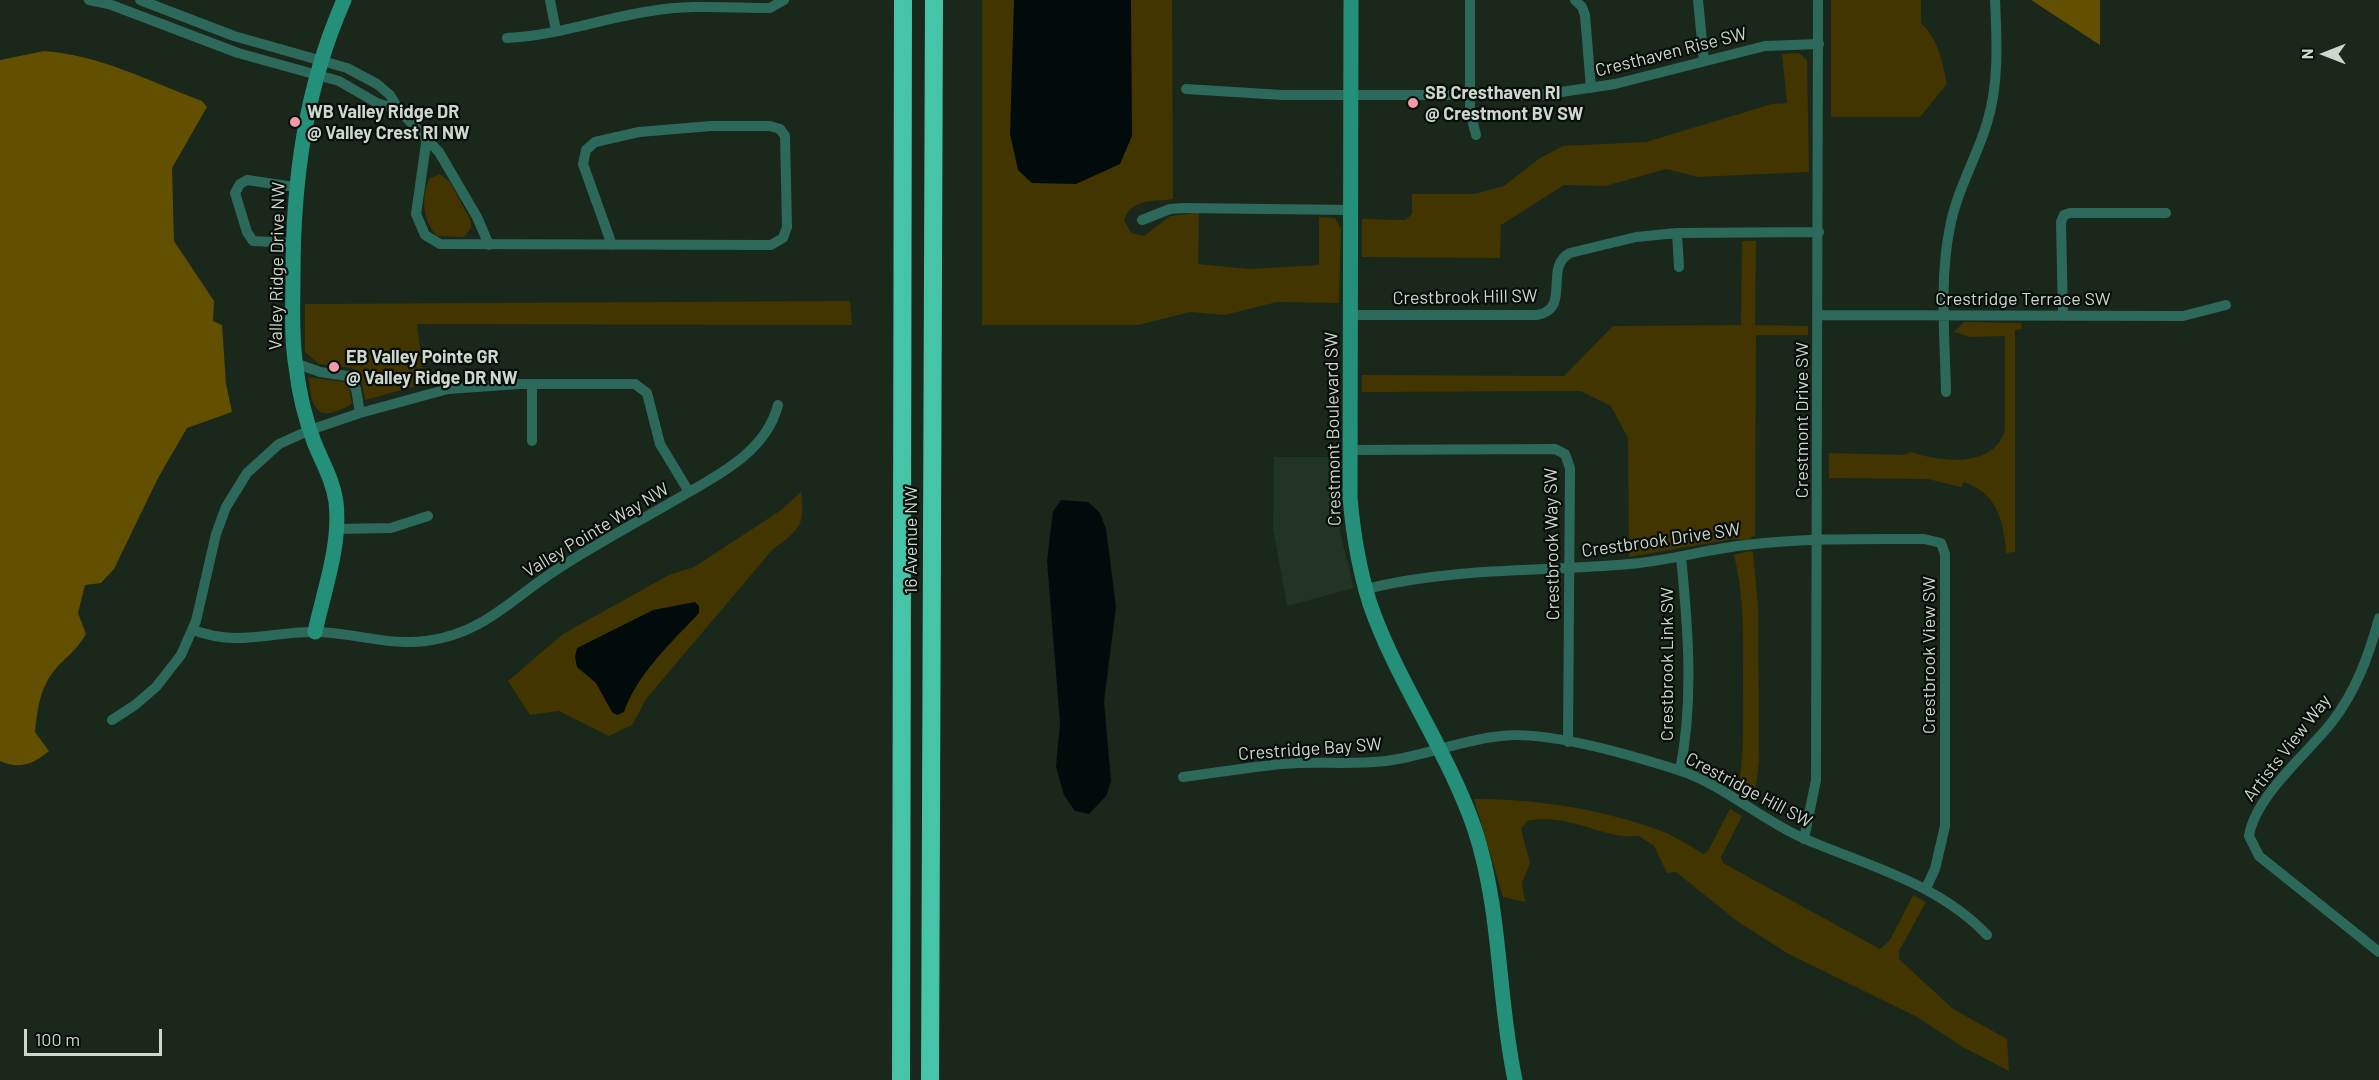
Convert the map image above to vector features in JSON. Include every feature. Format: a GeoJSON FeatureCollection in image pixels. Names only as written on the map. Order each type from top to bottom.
{"type":"FeatureCollection","features":[{"type":"Feature","properties":{"kind":"highway","name":"16 Avenue NW"},"geometry":{"type":"LineString","coordinates":[[901,1080],[903,0]]}},
{"type":"Feature","properties":{"kind":"highway","name":"16 Avenue NW"},"geometry":{"type":"LineString","coordinates":[[930,1080],[934,0]]}},
{"type":"Feature","properties":{"kind":"street"},"geometry":{"type":"LineString","coordinates":[[89,0],[109,4],[238,53],[319,68]]}},
{"type":"Feature","properties":{"kind":"street"},"geometry":{"type":"LineString","coordinates":[[140,0],[319,68],[377,103],[399,110],[427,137],[459,184],[489,245]]}},
{"type":"Feature","properties":{"kind":"street","name":"Valley Ridge Drive NW"},"geometry":{"type":"LineString","coordinates":[[315,632],[337,529],[334,492],[310,430],[295,363],[293,243],[295,187],[304,127],[319,68],[344,0]]}},
{"type":"Feature","properties":{"kind":"street"},"geometry":{"type":"LineString","coordinates":[[550,0],[556,31]]}},
{"type":"Feature","properties":{"kind":"street"},"geometry":{"type":"LineString","coordinates":[[507,38],[556,31],[654,10],[770,8],[784,0]]}},
{"type":"Feature","properties":{"kind":"street","name":"Crestmont Boulevard SW"},"geometry":{"type":"LineString","coordinates":[[1351,0],[1350,450],[1353,526],[1366,589],[1376,618],[1469,813],[1487,867],[1496,915],[1504,1004],[1515,1080]]}},
{"type":"Feature","properties":{"kind":"street"},"geometry":{"type":"LineString","coordinates":[[1470,0],[1470,96],[1476,135]]}},
{"type":"Feature","properties":{"kind":"street"},"geometry":{"type":"LineString","coordinates":[[1575,0],[1582,7],[1585,15],[1591,88]]}},
{"type":"Feature","properties":{"kind":"street"},"geometry":{"type":"LineString","coordinates":[[1698,0],[1704,61]]}},
{"type":"Feature","properties":{"kind":"street","name":"Crestmont Drive SW"},"geometry":{"type":"LineString","coordinates":[[1804,838],[1816,780],[1819,315],[1818,0]]}},
{"type":"Feature","properties":{"kind":"street"},"geometry":{"type":"LineString","coordinates":[[1946,392],[1945,271],[1950,227],[1963,182],[1982,138],[1992,100],[1996,63],[1995,0]]}},
{"type":"Feature","properties":{"kind":"street","name":"Cresthaven Rise SW"},"geometry":{"type":"LineString","coordinates":[[1186,89],[1282,95],[1541,95],[1591,88],[1765,46],[1819,44]]}},
{"type":"Feature","properties":{"kind":"street"},"geometry":{"type":"LineString","coordinates":[[427,137],[416,214],[421,231],[440,244],[489,245],[612,245],[771,245],[779,242],[787,227],[785,136],[780,129],[770,126],[677,127],[639,132],[591,145],[584,153],[583,164],[612,245]]}},
{"type":"Feature","properties":{"kind":"street"},"geometry":{"type":"LineString","coordinates":[[293,243],[253,241],[247,232],[235,193],[240,183],[247,180],[295,187]]}},
{"type":"Feature","properties":{"kind":"street"},"geometry":{"type":"LineString","coordinates":[[1142,220],[1170,209],[1184,208],[1351,210]]}},
{"type":"Feature","properties":{"kind":"street"},"geometry":{"type":"LineString","coordinates":[[2063,316],[2062,218],[2070,213],[2166,213]]}},
{"type":"Feature","properties":{"kind":"street","name":"Crestbrook Hill SW"},"geometry":{"type":"LineString","coordinates":[[1351,315],[1543,314],[1556,302],[1557,265],[1564,256],[1622,240],[1677,233],[1819,232]]}},
{"type":"Feature","properties":{"kind":"street"},"geometry":{"type":"LineString","coordinates":[[1677,233],[1679,267]]}},
{"type":"Feature","properties":{"kind":"street","name":"Crestridge Terrace SW"},"geometry":{"type":"LineString","coordinates":[[1819,315],[2183,316],[2226,305]]}},
{"type":"Feature","properties":{"kind":"street"},"geometry":{"type":"LineString","coordinates":[[295,363],[320,372],[347,376],[355,386],[360,413]]}},
{"type":"Feature","properties":{"kind":"street"},"geometry":{"type":"LineString","coordinates":[[532,384],[532,441]]}},
{"type":"Feature","properties":{"kind":"street","name":"Valley Pointe Way NW"},"geometry":{"type":"LineString","coordinates":[[532,384],[640,386],[649,397],[654,426],[664,454],[689,492],[556,570],[503,611],[461,633],[428,641],[400,643],[315,632],[237,640],[209,636],[193,630],[216,534],[231,496],[256,463],[279,444],[310,430],[360,413],[448,388],[532,384]]}},
{"type":"Feature","properties":{"kind":"street"},"geometry":{"type":"LineString","coordinates":[[689,492],[738,462],[764,436],[771,426],[778,405]]}},
{"type":"Feature","properties":{"kind":"street","name":"Crestbrook Way SW"},"geometry":{"type":"LineString","coordinates":[[1350,450],[1555,449],[1565,454],[1570,468],[1568,742]]}},
{"type":"Feature","properties":{"kind":"street"},"geometry":{"type":"LineString","coordinates":[[337,529],[391,528],[428,516]]}},
{"type":"Feature","properties":{"kind":"street","name":"Crestbrook Drive SW"},"geometry":{"type":"LineString","coordinates":[[1366,589],[1406,578],[1466,572],[1571,569],[1681,557],[1743,545],[1818,539]]}},
{"type":"Feature","properties":{"kind":"street","name":"Crestbrook View SW"},"geometry":{"type":"LineString","coordinates":[[1818,539],[1924,539],[1941,543],[1944,548],[1945,826],[1941,848],[1926,888]]}},
{"type":"Feature","properties":{"kind":"street","name":"Crestbrook Link SW"},"geometry":{"type":"LineString","coordinates":[[1680,770],[1687,725],[1688,675],[1681,557]]}},
{"type":"Feature","properties":{"kind":"street","name":"Artists View Way"},"geometry":{"type":"LineString","coordinates":[[2379,618],[2369,653],[2352,691],[2332,721],[2256,813],[2249,836],[2259,856],[2379,952]]}},
{"type":"Feature","properties":{"kind":"street"},"geometry":{"type":"LineString","coordinates":[[112,720],[135,705],[156,687],[181,655],[193,630]]}},
{"type":"Feature","properties":{"kind":"street","name":"Crestridge Hill SW"},"geometry":{"type":"LineString","coordinates":[[1439,750],[1466,741],[1504,735],[1568,742],[1680,770],[1719,789],[1778,827],[1926,888],[1968,915],[1987,935]]}},
{"type":"Feature","properties":{"kind":"street","name":"Crestridge Bay SW"},"geometry":{"type":"LineString","coordinates":[[1183,777],[1283,764],[1386,761],[1439,750]]}},
{"type":"Feature","properties":{"kind":"shaded area"},"geometry":{"type":"Polygon","coordinates":[[[982,0],[1172,0],[1173,199],[1144,202],[1132,208],[1124,220],[1131,233],[1144,236],[1170,216],[1199,213],[1198,264],[1250,269],[1319,265],[1319,217],[1335,218],[1341,229],[1339,303],[1277,302],[1225,315],[1190,312],[1138,325],[982,325],[982,0]]]}},
{"type":"Feature","properties":{"kind":"shaded area"},"geometry":{"type":"Polygon","coordinates":[[[1014,0],[1131,0],[1132,136],[1120,164],[1076,184],[1032,183],[1018,170],[1010,134],[1014,0]]]}},
{"type":"Feature","properties":{"kind":"shaded area"},"geometry":{"type":"Polygon","coordinates":[[[1831,0],[1921,0],[1921,23],[1936,44],[1947,84],[1920,117],[1831,117],[1831,0]]]}},
{"type":"Feature","properties":{"kind":"shaded area"},"geometry":{"type":"Polygon","coordinates":[[[2031,0],[2100,0],[2100,45],[2031,0]]]}},
{"type":"Feature","properties":{"kind":"shaded area"},"geometry":{"type":"Polygon","coordinates":[[[44,51],[105,64],[202,101],[207,107],[172,168],[174,241],[214,301],[213,321],[222,325],[226,384],[232,412],[187,428],[158,478],[114,569],[101,583],[85,585],[78,613],[86,634],[47,681],[39,705],[35,732],[49,751],[32,762],[14,765],[0,761],[0,60],[44,51]]]}},
{"type":"Feature","properties":{"kind":"shaded area"},"geometry":{"type":"Polygon","coordinates":[[[1799,53],[1807,60],[1809,172],[1698,177],[1666,169],[1605,186],[1564,185],[1501,225],[1500,258],[1362,257],[1362,219],[1405,220],[1412,214],[1412,194],[1474,194],[1504,186],[1540,158],[1563,146],[1646,142],[1772,104],[1787,103],[1782,54],[1799,53]]]}},
{"type":"Feature","properties":{"kind":"shaded area"},"geometry":{"type":"Polygon","coordinates":[[[440,174],[450,182],[471,221],[471,228],[464,237],[437,236],[426,216],[424,200],[427,185],[430,178],[440,174]]]}},
{"type":"Feature","properties":{"kind":"shaded area"},"geometry":{"type":"Polygon","coordinates":[[[1742,241],[1756,241],[1755,325],[1808,326],[1808,335],[1756,335],[1755,535],[1748,540],[1733,539],[1629,557],[1628,438],[1611,406],[1580,391],[1362,392],[1362,375],[1564,376],[1613,326],[1741,325],[1742,241]]]}},
{"type":"Feature","properties":{"kind":"shaded area"},"geometry":{"type":"Polygon","coordinates":[[[850,301],[852,325],[417,324],[424,384],[365,400],[361,379],[352,368],[319,364],[305,352],[305,304],[850,301]]]}},
{"type":"Feature","properties":{"kind":"shaded area"},"geometry":{"type":"Polygon","coordinates":[[[1964,322],[2021,323],[2022,329],[2015,330],[2015,552],[2006,553],[2001,519],[1991,501],[1984,493],[1964,482],[1961,487],[1928,479],[1829,478],[1829,453],[1904,455],[1911,452],[1951,460],[1979,456],[1991,451],[2000,442],[2005,429],[2005,336],[1970,337],[1954,332],[1964,322]]]}},
{"type":"Feature","properties":{"kind":"shaded area"},"geometry":{"type":"Polygon","coordinates":[[[308,377],[344,382],[349,388],[352,403],[334,412],[321,412],[313,404],[308,377]]]}},
{"type":"Feature","properties":{"kind":"shaded area"},"geometry":{"type":"Polygon","coordinates":[[[1274,457],[1338,457],[1340,532],[1354,588],[1287,606],[1273,528],[1274,457]]]}},
{"type":"Feature","properties":{"kind":"shaded area"},"geometry":{"type":"Polygon","coordinates":[[[801,492],[802,512],[799,526],[773,549],[646,699],[632,725],[609,736],[559,711],[530,715],[508,681],[563,634],[669,575],[694,567],[780,511],[801,492]]]}},
{"type":"Feature","properties":{"kind":"shaded area"},"geometry":{"type":"Polygon","coordinates":[[[1061,500],[1088,502],[1100,513],[1106,529],[1116,607],[1104,701],[1111,781],[1106,796],[1089,814],[1075,811],[1064,795],[1056,767],[1060,723],[1047,561],[1053,511],[1061,500]]]}},
{"type":"Feature","properties":{"kind":"shaded area"},"geometry":{"type":"Polygon","coordinates":[[[1753,552],[1758,605],[1759,761],[1754,801],[1738,790],[1743,740],[1743,638],[1742,605],[1734,555],[1753,552]]]}},
{"type":"Feature","properties":{"kind":"shaded area"},"geometry":{"type":"Polygon","coordinates":[[[695,602],[699,606],[699,613],[646,672],[624,712],[617,715],[612,712],[596,683],[577,667],[575,657],[577,648],[653,610],[695,602]]]}},
{"type":"Feature","properties":{"kind":"shaded area"},"geometry":{"type":"Polygon","coordinates":[[[1474,799],[1547,803],[1594,811],[1664,832],[1704,854],[1708,851],[1730,809],[1742,816],[1721,857],[1723,863],[1880,949],[1890,940],[1913,895],[1926,902],[1899,951],[1899,959],[1953,1009],[2007,1039],[2009,1071],[1963,1047],[1917,1017],[1787,953],[1737,921],[1676,872],[1667,873],[1654,846],[1639,836],[1612,834],[1558,820],[1527,821],[1521,829],[1530,863],[1522,883],[1525,902],[1503,897],[1474,799]]]}},
{"type":"Feature","properties":{"kind":"place","name":"SB Cresthaven RI @ Crestmont BV SW"},"geometry":{"type":"Point","coordinates":[1413,103]}},
{"type":"Feature","properties":{"kind":"place","name":"WB Valley Ridge DR @ Valley Crest RI NW"},"geometry":{"type":"Point","coordinates":[295,122]}},
{"type":"Feature","properties":{"kind":"place","name":"EB Valley Pointe GR @ Valley Ridge DR NW"},"geometry":{"type":"Point","coordinates":[334,367]}}]}
